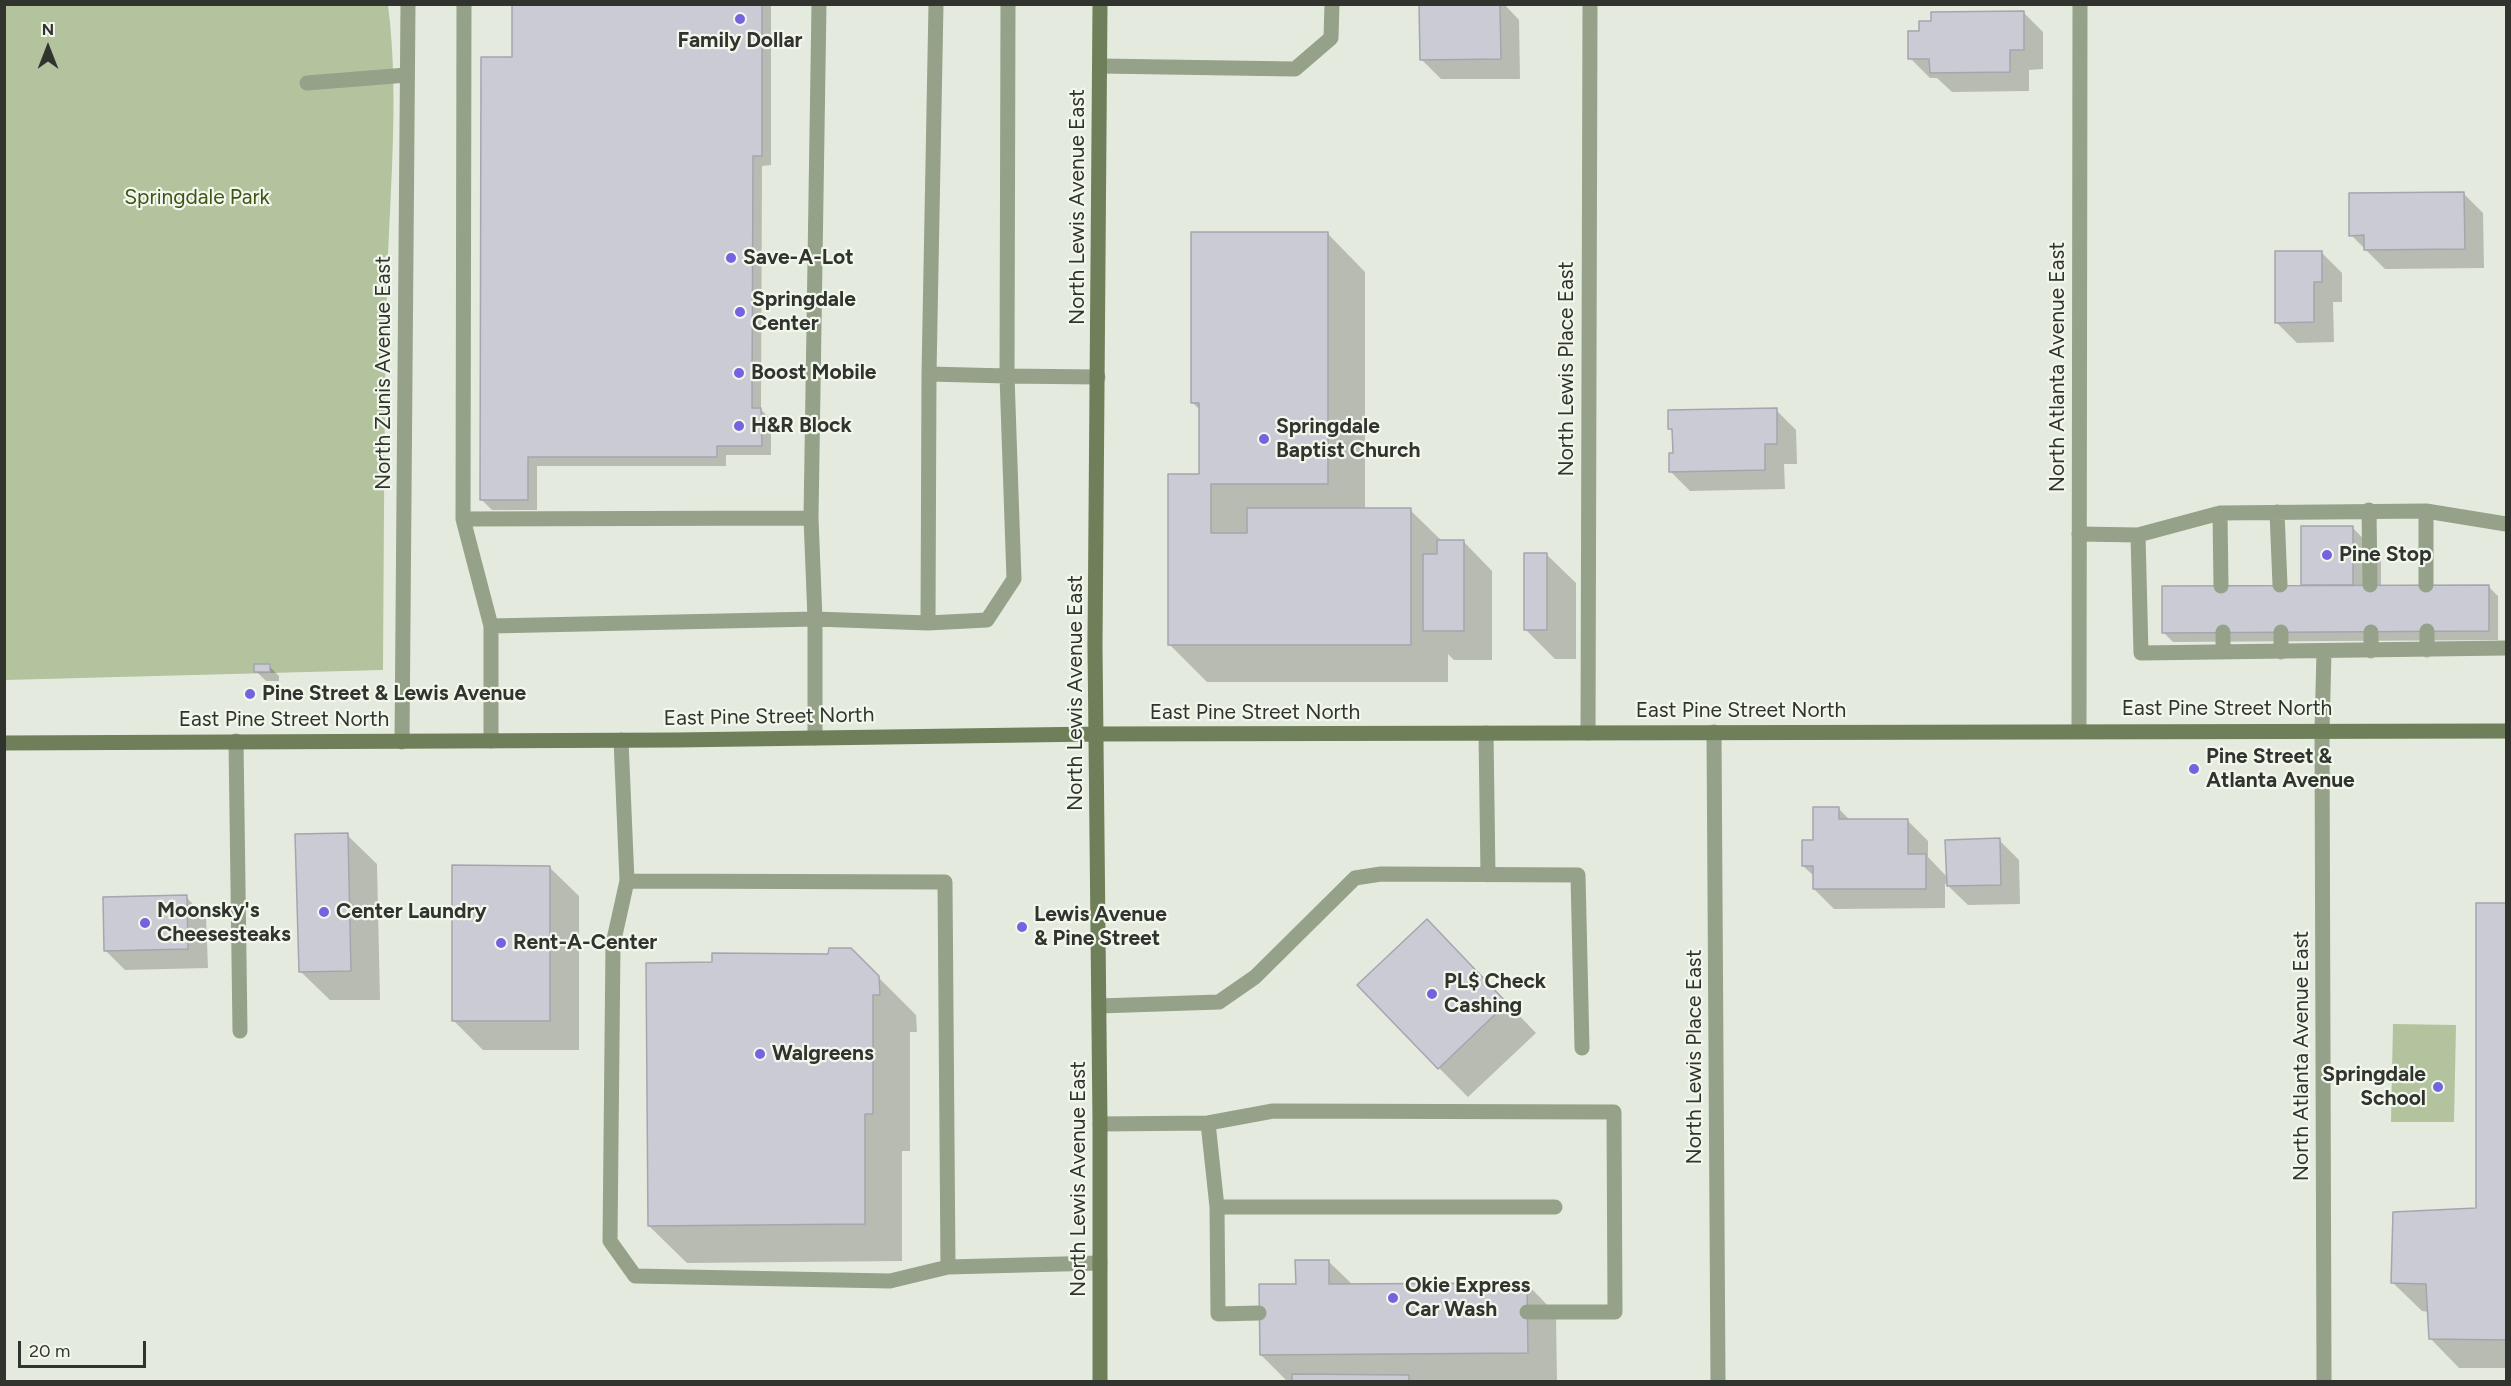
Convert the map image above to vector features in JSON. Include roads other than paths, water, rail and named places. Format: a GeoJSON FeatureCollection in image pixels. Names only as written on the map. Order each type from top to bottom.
{"type":"FeatureCollection","features":[{"type":"Feature","properties":{"kind":"main road","name":"North Lewis Avenue East"},"geometry":{"type":"LineString","coordinates":[[1100,4],[1095,645],[1100,1382]]}},
{"type":"Feature","properties":{"kind":"main road","name":"East Pine Street North"},"geometry":{"type":"LineString","coordinates":[[4,743],[402,742],[1097,734],[2079,730],[2506,731]]}},
{"type":"Feature","properties":{"kind":"street","name":"North Zunis Avenue East"},"geometry":{"type":"LineString","coordinates":[[402,742],[408,4]]}},
{"type":"Feature","properties":{"kind":"street"},"geometry":{"type":"LineString","coordinates":[[464,4],[463,519],[490,626],[491,741]]}},
{"type":"Feature","properties":{"kind":"street"},"geometry":{"type":"LineString","coordinates":[[815,738],[815,619],[811,518],[819,4]]}},
{"type":"Feature","properties":{"kind":"street"},"geometry":{"type":"LineString","coordinates":[[928,623],[929,374],[936,4]]}},
{"type":"Feature","properties":{"kind":"street"},"geometry":{"type":"LineString","coordinates":[[490,626],[815,619],[928,623],[987,620],[1014,579],[1007,376],[1008,4]]}},
{"type":"Feature","properties":{"kind":"street"},"geometry":{"type":"LineString","coordinates":[[1100,66],[1295,69],[1331,38],[1332,4]]}},
{"type":"Feature","properties":{"kind":"street","name":"North Lewis Place East"},"geometry":{"type":"LineString","coordinates":[[1588,733],[1590,4]]}},
{"type":"Feature","properties":{"kind":"street","name":"North Atlanta Avenue East"},"geometry":{"type":"LineString","coordinates":[[2079,730],[2080,4]]}},
{"type":"Feature","properties":{"kind":"street"},"geometry":{"type":"LineString","coordinates":[[307,83],[407,75]]}},
{"type":"Feature","properties":{"kind":"street"},"geometry":{"type":"LineString","coordinates":[[929,374],[1098,377]]}},
{"type":"Feature","properties":{"kind":"street"},"geometry":{"type":"LineString","coordinates":[[2369,510],[2370,585]]}},
{"type":"Feature","properties":{"kind":"street"},"geometry":{"type":"LineString","coordinates":[[2079,534],[2138,535],[2220,513],[2426,511],[2506,524]]}},
{"type":"Feature","properties":{"kind":"street"},"geometry":{"type":"LineString","coordinates":[[2426,511],[2426,585]]}},
{"type":"Feature","properties":{"kind":"street"},"geometry":{"type":"LineString","coordinates":[[2277,512],[2280,585]]}},
{"type":"Feature","properties":{"kind":"street"},"geometry":{"type":"LineString","coordinates":[[2220,513],[2222,586]]}},
{"type":"Feature","properties":{"kind":"street"},"geometry":{"type":"LineString","coordinates":[[463,519],[811,518]]}},
{"type":"Feature","properties":{"kind":"street"},"geometry":{"type":"LineString","coordinates":[[2138,535],[2141,653],[2506,648]]}},
{"type":"Feature","properties":{"kind":"street"},"geometry":{"type":"LineString","coordinates":[[2427,631],[2427,650]]}},
{"type":"Feature","properties":{"kind":"street"},"geometry":{"type":"LineString","coordinates":[[2223,632],[2223,652]]}},
{"type":"Feature","properties":{"kind":"street"},"geometry":{"type":"LineString","coordinates":[[2281,632],[2281,652]]}},
{"type":"Feature","properties":{"kind":"street"},"geometry":{"type":"LineString","coordinates":[[2371,632],[2372,651]]}},
{"type":"Feature","properties":{"kind":"street","name":"North Atlanta Avenue East"},"geometry":{"type":"LineString","coordinates":[[2324,652],[2322,730],[2324,1382]]}},
{"type":"Feature","properties":{"kind":"street","name":"North Lewis Place East"},"geometry":{"type":"LineString","coordinates":[[1714,732],[1718,1382]]}},
{"type":"Feature","properties":{"kind":"street"},"geometry":{"type":"LineString","coordinates":[[1486,733],[1488,875]]}},
{"type":"Feature","properties":{"kind":"street"},"geometry":{"type":"LineString","coordinates":[[621,740],[627,881],[613,944],[610,1240],[635,1276],[890,1281],[948,1267],[1100,1263]]}},
{"type":"Feature","properties":{"kind":"street"},"geometry":{"type":"LineString","coordinates":[[236,741],[240,1031]]}},
{"type":"Feature","properties":{"kind":"street"},"geometry":{"type":"LineString","coordinates":[[1099,1006],[1219,1002],[1255,977],[1355,878],[1381,874],[1578,875],[1582,1048]]}},
{"type":"Feature","properties":{"kind":"street"},"geometry":{"type":"LineString","coordinates":[[627,881],[945,882],[948,1267]]}},
{"type":"Feature","properties":{"kind":"street"},"geometry":{"type":"LineString","coordinates":[[1100,1124],[1208,1123],[1273,1111],[1614,1112],[1615,1312],[1527,1312]]}},
{"type":"Feature","properties":{"kind":"street"},"geometry":{"type":"LineString","coordinates":[[1208,1123],[1217,1208],[1218,1314],[1259,1313]]}},
{"type":"Feature","properties":{"kind":"street"},"geometry":{"type":"LineString","coordinates":[[1217,1208],[1555,1208]]}},
{"type":"Feature","properties":{"kind":"place","name":"Family Dollar"},"geometry":{"type":"Point","coordinates":[740,19]}},
{"type":"Feature","properties":{"kind":"place","name":"Save-A-Lot"},"geometry":{"type":"Point","coordinates":[731,258]}},
{"type":"Feature","properties":{"kind":"place","name":"Springdale Center"},"geometry":{"type":"Point","coordinates":[740,312]}},
{"type":"Feature","properties":{"kind":"place","name":"Boost Mobile"},"geometry":{"type":"Point","coordinates":[739,373]}},
{"type":"Feature","properties":{"kind":"place","name":"H&R Block"},"geometry":{"type":"Point","coordinates":[739,426]}},
{"type":"Feature","properties":{"kind":"place","name":"Springdale Baptist Church"},"geometry":{"type":"Point","coordinates":[1264,439]}},
{"type":"Feature","properties":{"kind":"place","name":"Pine Stop"},"geometry":{"type":"Point","coordinates":[2327,555]}},
{"type":"Feature","properties":{"kind":"place","name":"Pine Street & Lewis Avenue"},"geometry":{"type":"Point","coordinates":[250,694]}},
{"type":"Feature","properties":{"kind":"place","name":"Pine Street & Atlanta Avenue"},"geometry":{"type":"Point","coordinates":[2194,769]}},
{"type":"Feature","properties":{"kind":"place","name":"Center Laundry"},"geometry":{"type":"Point","coordinates":[324,912]}},
{"type":"Feature","properties":{"kind":"place","name":"Moonsky's Cheesesteaks"},"geometry":{"type":"Point","coordinates":[145,923]}},
{"type":"Feature","properties":{"kind":"place","name":"Lewis Avenue & Pine Street"},"geometry":{"type":"Point","coordinates":[1022,927]}},
{"type":"Feature","properties":{"kind":"place","name":"Rent-A-Center"},"geometry":{"type":"Point","coordinates":[501,943]}},
{"type":"Feature","properties":{"kind":"place","name":"PL$ Check Cashing"},"geometry":{"type":"Point","coordinates":[1432,994]}},
{"type":"Feature","properties":{"kind":"place","name":"Walgreens"},"geometry":{"type":"Point","coordinates":[760,1054]}},
{"type":"Feature","properties":{"kind":"place","name":"Springdale School"},"geometry":{"type":"Point","coordinates":[2438,1087]}},
{"type":"Feature","properties":{"kind":"place","name":"Okie Express Car Wash"},"geometry":{"type":"Point","coordinates":[1393,1298]}},
{"type":"Feature","properties":{"kind":"park label","name":"Springdale Park"},"geometry":{"type":"Point","coordinates":[197,198]}}]}
